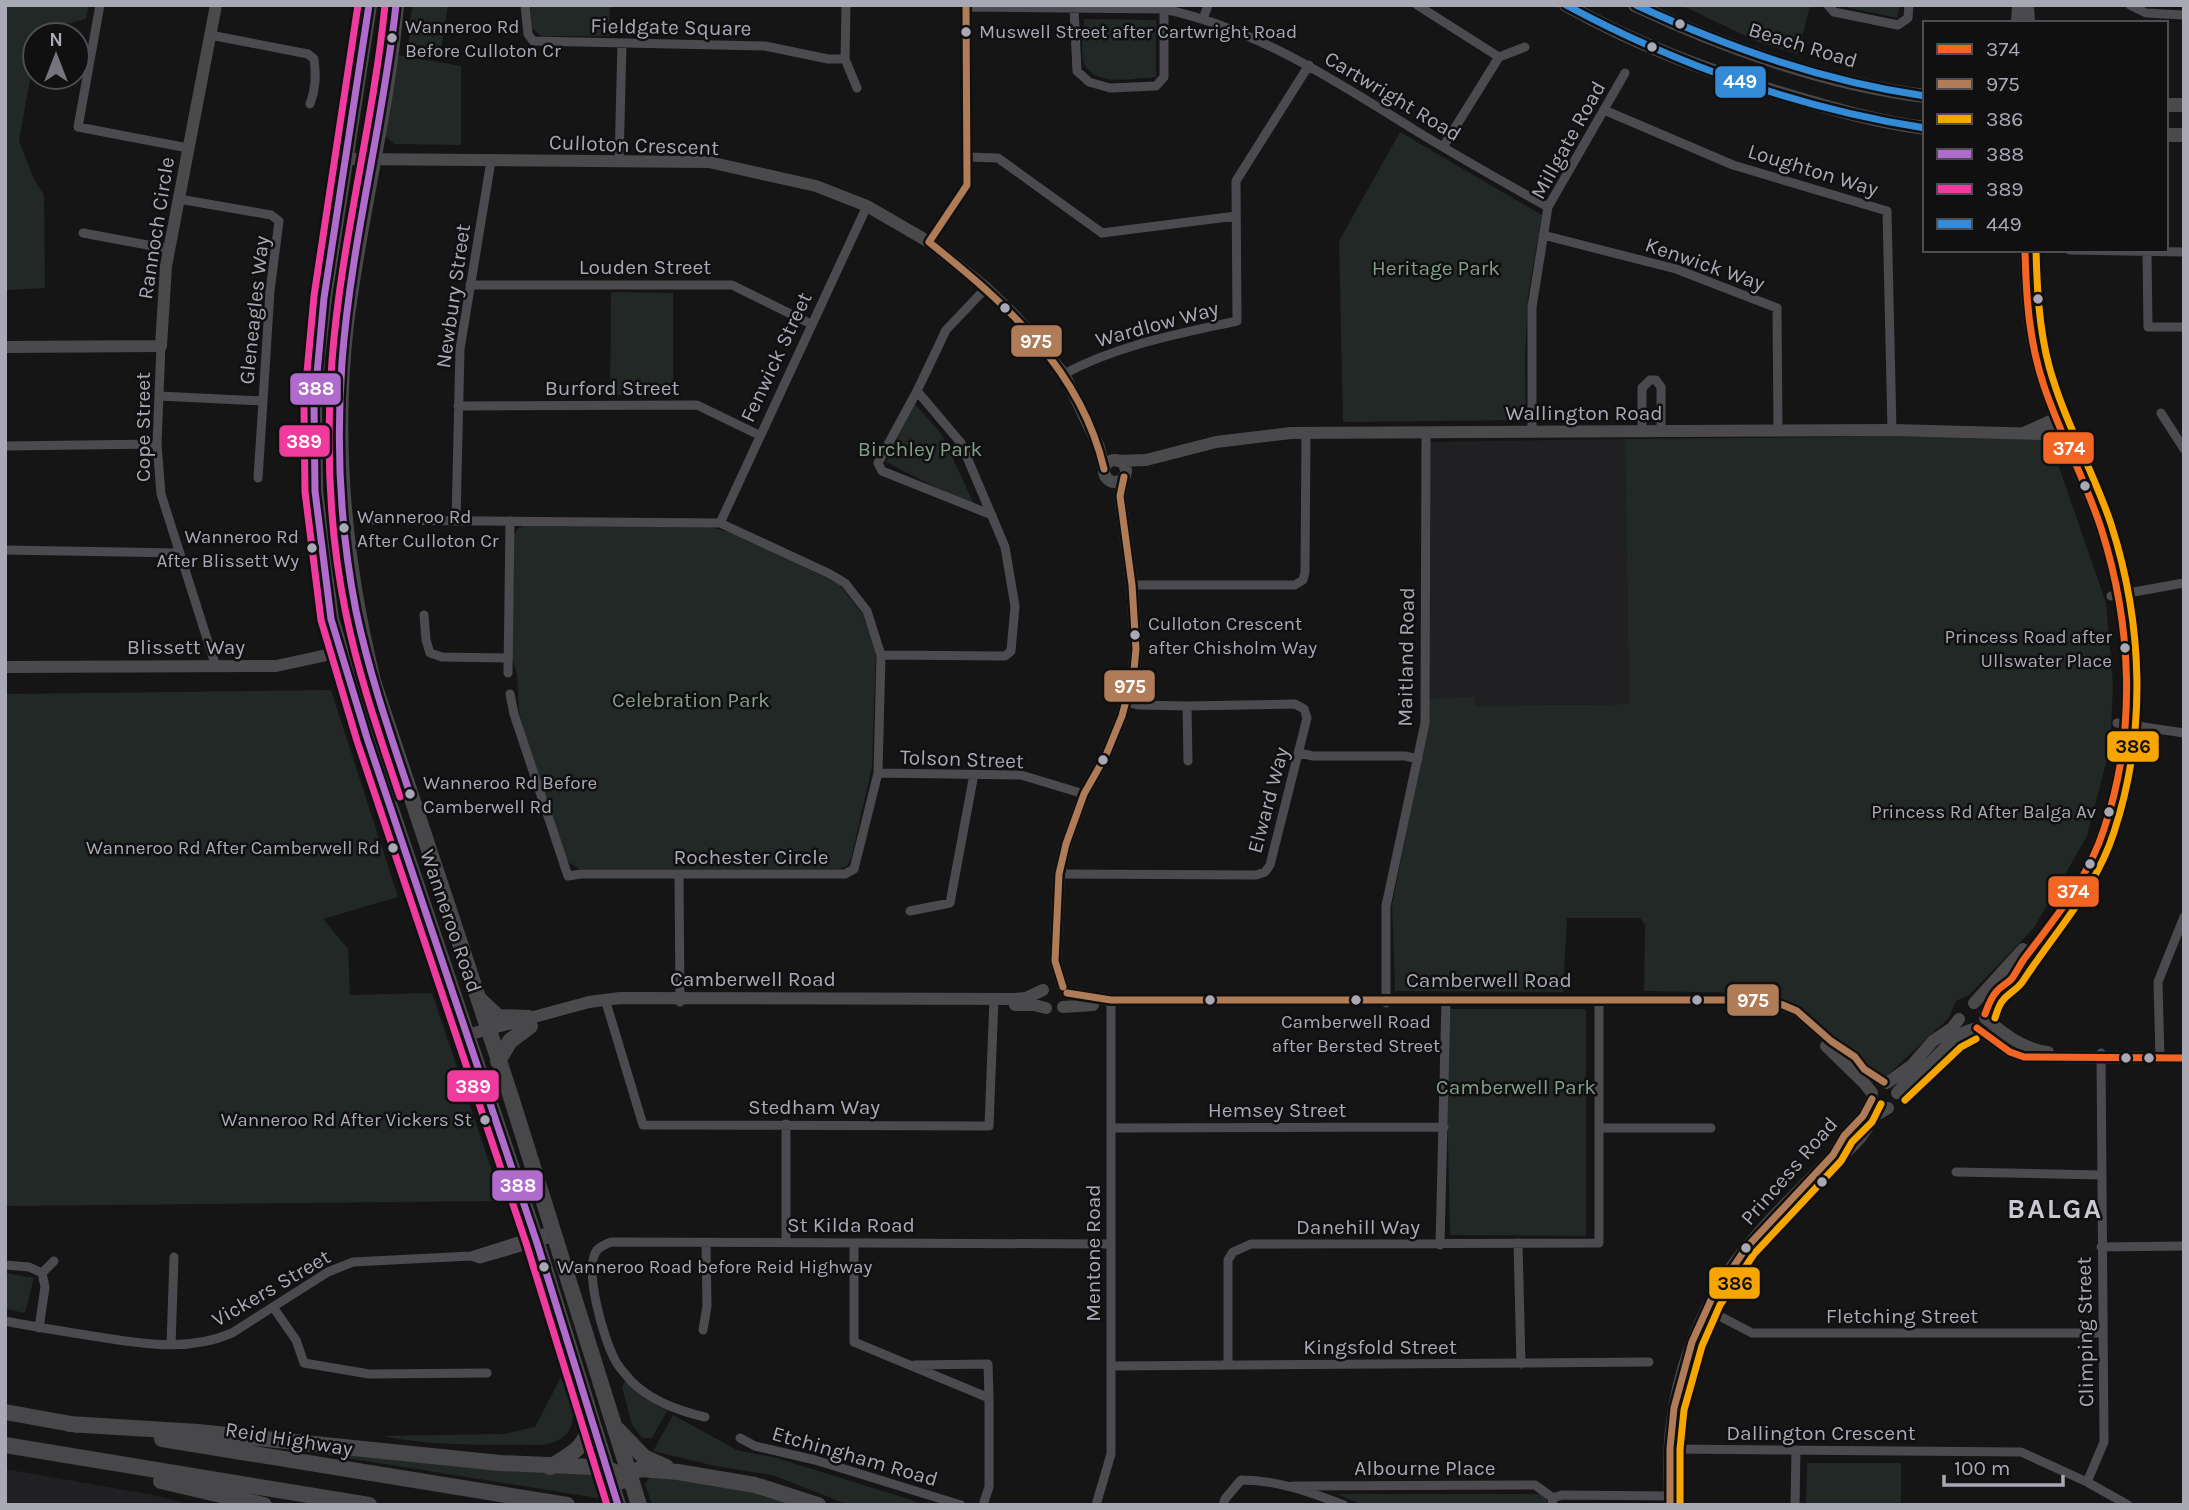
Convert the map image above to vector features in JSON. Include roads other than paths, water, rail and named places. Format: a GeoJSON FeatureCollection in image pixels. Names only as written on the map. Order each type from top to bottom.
{"type":"FeatureCollection","features":[{"type":"Feature","properties":{"kind":"highway","name":"Wanneroo Road"},"geometry":{"type":"LineString","coordinates":[[369,5],[324,298],[314,406],[314,456],[319,524],[331,619],[536,1239],[606,1469],[618,1500]]}},
{"type":"Feature","properties":{"kind":"highway","name":"Wanneroo Road"},"geometry":{"type":"LineString","coordinates":[[396,5],[388,76],[346,323],[340,389],[344,528],[356,610],[377,693],[554,1234],[632,1488]]}},
{"type":"Feature","properties":{"kind":"highway"},"geometry":{"type":"LineString","coordinates":[[478,999],[498,1017],[530,1022]]}},
{"type":"Feature","properties":{"kind":"highway"},"geometry":{"type":"LineString","coordinates":[[498,1060],[510,1041],[530,1022]]}},
{"type":"Feature","properties":{"kind":"highway","name":"Reid Highway"},"geometry":{"type":"LineString","coordinates":[[5,1412],[567,1505]]}},
{"type":"Feature","properties":{"kind":"highway"},"geometry":{"type":"LineString","coordinates":[[551,1467],[578,1449],[586,1439],[590,1418]]}},
{"type":"Feature","properties":{"kind":"highway"},"geometry":{"type":"LineString","coordinates":[[69,1424],[198,1432],[474,1461],[551,1467],[594,1467],[615,1471],[632,1488]]}},
{"type":"Feature","properties":{"kind":"highway"},"geometry":{"type":"LineString","coordinates":[[614,1426],[644,1457],[678,1472]]}},
{"type":"Feature","properties":{"kind":"highway"},"geometry":{"type":"LineString","coordinates":[[5,1444],[369,1505]]}},
{"type":"Feature","properties":{"kind":"highway"},"geometry":{"type":"LineString","coordinates":[[72,1457],[264,1505]]}},
{"type":"Feature","properties":{"kind":"highway"},"geometry":{"type":"LineString","coordinates":[[632,1488],[640,1469],[678,1472],[755,1485],[818,1505]]}},
{"type":"Feature","properties":{"kind":"highway"},"geometry":{"type":"LineString","coordinates":[[618,1500],[621,1483],[632,1488]]}},
{"type":"Feature","properties":{"kind":"main road"},"geometry":{"type":"LineString","coordinates":[[1566,5],[1617,33],[1704,68],[1838,112],[1872,121],[1923,128]]}},
{"type":"Feature","properties":{"kind":"main road","name":"Beach Road"},"geometry":{"type":"LineString","coordinates":[[1634,5],[1668,21],[1799,68],[1872,88],[1923,96]]}},
{"type":"Feature","properties":{"kind":"street"},"geometry":{"type":"LineString","coordinates":[[100,5],[78,127],[188,148]]}},
{"type":"Feature","properties":{"kind":"street","name":"Rannoch Circle"},"geometry":{"type":"LineString","coordinates":[[161,346],[166,265],[216,5]]}},
{"type":"Feature","properties":{"kind":"street","name":"Fieldgate Square"},"geometry":{"type":"LineString","coordinates":[[525,5],[528,34],[533,41],[765,46],[828,59],[845,59]]}},
{"type":"Feature","properties":{"kind":"street"},"geometry":{"type":"LineString","coordinates":[[846,5],[845,59],[857,88]]}},
{"type":"Feature","properties":{"kind":"street"},"geometry":{"type":"LineString","coordinates":[[1203,19],[1208,5]]}},
{"type":"Feature","properties":{"kind":"street"},"geometry":{"type":"LineString","coordinates":[[1417,5],[1499,57]]}},
{"type":"Feature","properties":{"kind":"street"},"geometry":{"type":"LineString","coordinates":[[1828,5],[1835,12],[1898,25],[1908,18],[1909,5]]}},
{"type":"Feature","properties":{"kind":"street"},"geometry":{"type":"LineString","coordinates":[[2130,5],[2146,12],[2184,15]]}},
{"type":"Feature","properties":{"kind":"street"},"geometry":{"type":"LineString","coordinates":[[929,242],[967,185],[966,6]]}},
{"type":"Feature","properties":{"kind":"street","name":"Cartwright Road"},"geometry":{"type":"LineString","coordinates":[[966,6],[1164,9],[1203,19],[1250,36],[1309,65],[1548,207]]}},
{"type":"Feature","properties":{"kind":"street"},"geometry":{"type":"LineString","coordinates":[[1074,8],[1077,71],[1089,82],[1110,88],[1156,86],[1164,77],[1164,9]]}},
{"type":"Feature","properties":{"kind":"street"},"geometry":{"type":"LineString","coordinates":[[210,35],[308,54],[314,59],[316,76],[310,104]]}},
{"type":"Feature","properties":{"kind":"street"},"geometry":{"type":"LineString","coordinates":[[620,162],[622,43]]}},
{"type":"Feature","properties":{"kind":"street"},"geometry":{"type":"LineString","coordinates":[[1443,147],[1499,57],[1525,47]]}},
{"type":"Feature","properties":{"kind":"street","name":"Wardlow Way"},"geometry":{"type":"LineString","coordinates":[[1064,374],[1084,363],[1133,345],[1237,321],[1236,181],[1309,65]]}},
{"type":"Feature","properties":{"kind":"street","name":"Millgate Road"},"geometry":{"type":"LineString","coordinates":[[1532,433],[1532,307],[1548,207],[1625,74]]}},
{"type":"Feature","properties":{"kind":"street","name":"Loughton Way"},"geometry":{"type":"LineString","coordinates":[[1604,110],[1733,165],[1887,211],[1892,430]]}},
{"type":"Feature","properties":{"kind":"street"},"geometry":{"type":"LineString","coordinates":[[968,158],[998,158],[1102,233],[1236,216]]}},
{"type":"Feature","properties":{"kind":"street","name":"Culloton Crescent"},"geometry":{"type":"LineString","coordinates":[[347,159],[709,162],[816,186],[867,206],[929,242],[986,288],[1016,317],[1064,374],[1112,468],[1120,496],[1132,585],[1136,649],[1127,702],[1106,755],[1084,793],[1066,844],[1059,874],[1055,961],[1044,989]]}},
{"type":"Feature","properties":{"kind":"street","name":"Newbury Street"},"geometry":{"type":"LineString","coordinates":[[456,520],[460,349],[491,161]]}},
{"type":"Feature","properties":{"kind":"street","name":"Gleneagles Way"},"geometry":{"type":"LineString","coordinates":[[159,396],[263,401],[270,291],[279,221],[271,215],[179,199]]}},
{"type":"Feature","properties":{"kind":"street","name":"Fenwick Street"},"geometry":{"type":"LineString","coordinates":[[720,523],[867,206]]}},
{"type":"Feature","properties":{"kind":"street"},"geometry":{"type":"LineString","coordinates":[[83,233],[169,249]]}},
{"type":"Feature","properties":{"kind":"street","name":"Kenwick Way"},"geometry":{"type":"LineString","coordinates":[[1543,235],[1676,269],[1777,308],[1778,431]]}},
{"type":"Feature","properties":{"kind":"street"},"geometry":{"type":"LineString","coordinates":[[2017,252],[2018,301],[2028,356],[2094,531],[2115,596],[2121,724],[2096,828],[2051,922],[2010,981],[1994,993],[1980,1022],[1949,1043],[1927,1066],[1908,1079],[1898,1093],[1895,1103],[1888,1108],[1877,1105],[1872,1096],[1876,1086],[1912,1065],[1933,1041],[1952,1028],[1959,1019],[1962,1007],[1974,1003],[2051,922]]}},
{"type":"Feature","properties":{"kind":"street"},"geometry":{"type":"LineString","coordinates":[[2025,252],[2026,300],[2033,341],[2055,424]]}},
{"type":"Feature","properties":{"kind":"street"},"geometry":{"type":"LineString","coordinates":[[2147,252],[2148,327],[2184,327]]}},
{"type":"Feature","properties":{"kind":"street","name":"Louden Street"},"geometry":{"type":"LineString","coordinates":[[470,285],[732,285],[811,324]]}},
{"type":"Feature","properties":{"kind":"street"},"geometry":{"type":"LineString","coordinates":[[986,288],[946,330],[878,463],[883,471],[992,515]]}},
{"type":"Feature","properties":{"kind":"street"},"geometry":{"type":"LineString","coordinates":[[5,347],[161,346]]}},
{"type":"Feature","properties":{"kind":"street","name":"Cope Street"},"geometry":{"type":"LineString","coordinates":[[161,346],[157,444],[161,494],[216,667]]}},
{"type":"Feature","properties":{"kind":"street"},"geometry":{"type":"LineString","coordinates":[[1642,432],[1642,388],[1650,380],[1656,380],[1661,387],[1661,432]]}},
{"type":"Feature","properties":{"kind":"street"},"geometry":{"type":"LineString","coordinates":[[881,654],[1005,656],[1012,651],[1015,606],[1005,547],[961,443],[917,391]]}},
{"type":"Feature","properties":{"kind":"street"},"geometry":{"type":"LineString","coordinates":[[258,478],[263,401]]}},
{"type":"Feature","properties":{"kind":"street","name":"Burford Street"},"geometry":{"type":"LineString","coordinates":[[458,407],[697,405],[759,435]]}},
{"type":"Feature","properties":{"kind":"street"},"geometry":{"type":"LineString","coordinates":[[2161,413],[2184,449]]}},
{"type":"Feature","properties":{"kind":"street","name":"Wallington Road"},"geometry":{"type":"LineString","coordinates":[[1112,468],[1216,442],[1306,433],[1892,430],[2044,434],[2055,424]]}},
{"type":"Feature","properties":{"kind":"street","name":"Maitland Road"},"geometry":{"type":"LineString","coordinates":[[1386,1002],[1386,906],[1425,723],[1426,432]]}},
{"type":"Feature","properties":{"kind":"street"},"geometry":{"type":"LineString","coordinates":[[1132,585],[1294,585],[1303,580],[1306,572],[1306,433]]}},
{"type":"Feature","properties":{"kind":"street"},"geometry":{"type":"LineString","coordinates":[[5,446],[157,444]]}},
{"type":"Feature","properties":{"kind":"street","name":"Wallington Road"},"geometry":{"type":"LineString","coordinates":[[1124,475],[1146,460]]}},
{"type":"Feature","properties":{"kind":"street","name":"Culloton Crescent"},"geometry":{"type":"LineString","coordinates":[[1112,468],[1124,466],[1120,496]]}},
{"type":"Feature","properties":{"kind":"street","name":"Rochester Circle"},"geometry":{"type":"LineString","coordinates":[[372,520],[720,523],[845,583],[867,611],[881,654],[878,773],[854,869],[845,874],[568,876],[514,714],[510,694]]}},
{"type":"Feature","properties":{"kind":"street"},"geometry":{"type":"LineString","coordinates":[[508,673],[510,521]]}},
{"type":"Feature","properties":{"kind":"street"},"geometry":{"type":"LineString","coordinates":[[5,550],[180,553]]}},
{"type":"Feature","properties":{"kind":"street"},"geometry":{"type":"LineString","coordinates":[[2115,596],[2184,583]]}},
{"type":"Feature","properties":{"kind":"street"},"geometry":{"type":"LineString","coordinates":[[424,615],[430,653],[442,657],[508,658]]}},
{"type":"Feature","properties":{"kind":"street","name":"Blissett Way"},"geometry":{"type":"LineString","coordinates":[[5,667],[276,666],[364,643]]}},
{"type":"Feature","properties":{"kind":"street","name":"Elward Way"},"geometry":{"type":"LineString","coordinates":[[1059,874],[1256,875],[1265,872],[1270,865],[1307,718],[1304,709],[1295,704],[1187,706],[1127,702]]}},
{"type":"Feature","properties":{"kind":"street"},"geometry":{"type":"LineString","coordinates":[[1187,706],[1188,761]]}},
{"type":"Feature","properties":{"kind":"street"},"geometry":{"type":"LineString","coordinates":[[2121,724],[2184,733]]}},
{"type":"Feature","properties":{"kind":"street"},"geometry":{"type":"LineString","coordinates":[[1299,753],[1418,759]]}},
{"type":"Feature","properties":{"kind":"street","name":"Tolson Street"},"geometry":{"type":"LineString","coordinates":[[878,773],[1021,775],[1084,793]]}},
{"type":"Feature","properties":{"kind":"street"},"geometry":{"type":"LineString","coordinates":[[910,911],[950,902],[974,774]]}},
{"type":"Feature","properties":{"kind":"street"},"geometry":{"type":"LineString","coordinates":[[678,874],[680,1001]]}},
{"type":"Feature","properties":{"kind":"street"},"geometry":{"type":"LineString","coordinates":[[2160,1054],[2158,982],[2184,916]]}},
{"type":"Feature","properties":{"kind":"street","name":"Culloton Crescent"},"geometry":{"type":"LineString","coordinates":[[1055,961],[1065,990]]}},
{"type":"Feature","properties":{"kind":"street"},"geometry":{"type":"LineString","coordinates":[[1052,984],[1065,990],[1067,1001],[1063,1007],[1053,1011],[1046,1008],[1041,1001],[1044,989],[1052,984]]}},
{"type":"Feature","properties":{"kind":"street","name":"Camberwell Road"},"geometry":{"type":"LineString","coordinates":[[994,1002],[1026,998],[1044,989]]}},
{"type":"Feature","properties":{"kind":"street","name":"Camberwell Road"},"geometry":{"type":"LineString","coordinates":[[1065,990],[1081,997],[1111,1003]]}},
{"type":"Feature","properties":{"kind":"street","name":"Camberwell Road"},"geometry":{"type":"LineString","coordinates":[[1063,1007],[1111,1003],[1599,1003],[1760,1000],[1783,1005],[1808,1020],[1854,1057],[1864,1069],[1886,1082]]}},
{"type":"Feature","properties":{"kind":"street","name":"Camberwell Road"},"geometry":{"type":"LineString","coordinates":[[468,1039],[606,1002],[994,1002],[1046,1008]]}},
{"type":"Feature","properties":{"kind":"street","name":"Stedham Way"},"geometry":{"type":"LineString","coordinates":[[606,1002],[643,1125],[989,1126],[994,1002]]}},
{"type":"Feature","properties":{"kind":"street","name":"Mentone Road"},"geometry":{"type":"LineString","coordinates":[[1096,1505],[1111,1454],[1111,1003]]}},
{"type":"Feature","properties":{"kind":"street"},"geometry":{"type":"LineString","coordinates":[[1440,1245],[1446,1003]]}},
{"type":"Feature","properties":{"kind":"street"},"geometry":{"type":"LineString","coordinates":[[1599,1003],[1599,1128],[1711,1128]]}},
{"type":"Feature","properties":{"kind":"street","name":"Camberwell Road"},"geometry":{"type":"LineString","coordinates":[[1599,1003],[1760,1006],[1782,1010],[1838,1056],[1872,1096]]}},
{"type":"Feature","properties":{"kind":"street"},"geometry":{"type":"LineString","coordinates":[[1974,1003],[1981,1006],[1980,1022]]}},
{"type":"Feature","properties":{"kind":"street"},"geometry":{"type":"LineString","coordinates":[[1959,1019],[1964,1026],[1980,1022]]}},
{"type":"Feature","properties":{"kind":"street"},"geometry":{"type":"LineString","coordinates":[[1980,1022],[2016,1055],[2037,1058],[2184,1051]]}},
{"type":"Feature","properties":{"kind":"street"},"geometry":{"type":"LineString","coordinates":[[2160,1054],[2184,1058]]}},
{"type":"Feature","properties":{"kind":"street","name":"Climping Street"},"geometry":{"type":"LineString","coordinates":[[2087,1482],[2104,1442],[2101,1055]]}},
{"type":"Feature","properties":{"kind":"street"},"geometry":{"type":"LineString","coordinates":[[1886,1082],[1894,1086],[1898,1093]]}},
{"type":"Feature","properties":{"kind":"street","name":"Princess Road"},"geometry":{"type":"LineString","coordinates":[[1672,1502],[1671,1430],[1685,1365],[1710,1311],[1735,1262],[1833,1155],[1844,1136],[1863,1116],[1872,1096]]}},
{"type":"Feature","properties":{"kind":"street","name":"Princess Road"},"geometry":{"type":"LineString","coordinates":[[1710,1311],[1754,1252],[1860,1138],[1876,1115],[1888,1108]]}},
{"type":"Feature","properties":{"kind":"street"},"geometry":{"type":"LineString","coordinates":[[786,1124],[786,1242]]}},
{"type":"Feature","properties":{"kind":"street","name":"Hemsey Street"},"geometry":{"type":"LineString","coordinates":[[1111,1128],[1444,1128]]}},
{"type":"Feature","properties":{"kind":"street","name":"Danehill Way"},"geometry":{"type":"LineString","coordinates":[[1227,1365],[1227,1260],[1233,1252],[1251,1244],[1599,1243],[1599,1128]]}},
{"type":"Feature","properties":{"kind":"street"},"geometry":{"type":"LineString","coordinates":[[1956,1172],[2101,1175]]}},
{"type":"Feature","properties":{"kind":"street","name":"Vickers Street"},"geometry":{"type":"LineString","coordinates":[[5,1321],[155,1345],[215,1340],[232,1333],[328,1272],[353,1262],[471,1256],[480,1259],[554,1234]]}},
{"type":"Feature","properties":{"kind":"street","name":"St Kilda Road"},"geometry":{"type":"LineString","coordinates":[[705,1417],[673,1408],[645,1394],[615,1360],[595,1301],[592,1272],[595,1253],[602,1246],[611,1242],[1111,1244]]}},
{"type":"Feature","properties":{"kind":"street"},"geometry":{"type":"LineString","coordinates":[[703,1330],[706,1306],[706,1243]]}},
{"type":"Feature","properties":{"kind":"street"},"geometry":{"type":"LineString","coordinates":[[854,1243],[854,1342],[989,1398]]}},
{"type":"Feature","properties":{"kind":"street"},"geometry":{"type":"LineString","coordinates":[[1518,1243],[1521,1364]]}},
{"type":"Feature","properties":{"kind":"street"},"geometry":{"type":"LineString","coordinates":[[2101,1247],[2184,1246]]}},
{"type":"Feature","properties":{"kind":"street"},"geometry":{"type":"LineString","coordinates":[[171,1345],[174,1257]]}},
{"type":"Feature","properties":{"kind":"street"},"geometry":{"type":"LineString","coordinates":[[42,1273],[54,1261]]}},
{"type":"Feature","properties":{"kind":"street"},"geometry":{"type":"LineString","coordinates":[[5,1265],[29,1267],[42,1273]]}},
{"type":"Feature","properties":{"kind":"street"},"geometry":{"type":"LineString","coordinates":[[39,1328],[45,1287],[42,1273]]}},
{"type":"Feature","properties":{"kind":"street"},"geometry":{"type":"LineString","coordinates":[[273,1307],[296,1340],[304,1363],[369,1374],[487,1373]]}},
{"type":"Feature","properties":{"kind":"street","name":"Fletching Street"},"geometry":{"type":"LineString","coordinates":[[1710,1311],[1752,1333],[2103,1333]]}},
{"type":"Feature","properties":{"kind":"street","name":"Kingsfold Street"},"geometry":{"type":"LineString","coordinates":[[1111,1366],[1649,1362]]}},
{"type":"Feature","properties":{"kind":"street"},"geometry":{"type":"LineString","coordinates":[[910,1365],[988,1364],[989,1487],[983,1505]]}},
{"type":"Feature","properties":{"kind":"street","name":"Etchingham Road"},"geometry":{"type":"LineString","coordinates":[[740,1438],[755,1446],[815,1460],[961,1505]]}},
{"type":"Feature","properties":{"kind":"street","name":"Dallington Crescent"},"geometry":{"type":"LineString","coordinates":[[1673,1449],[2021,1452],[2087,1482],[2128,1505]]}},
{"type":"Feature","properties":{"kind":"street"},"geometry":{"type":"LineString","coordinates":[[1796,1451],[1796,1505]]}},
{"type":"Feature","properties":{"kind":"street"},"geometry":{"type":"LineString","coordinates":[[1223,1505],[1241,1480],[1264,1480],[1293,1486],[1344,1505]]}},
{"type":"Feature","properties":{"kind":"street","name":"Albourne Place"},"geometry":{"type":"LineString","coordinates":[[1293,1486],[1535,1485],[1553,1502]]}},
{"type":"Feature","properties":{"kind":"street"},"geometry":{"type":"LineString","coordinates":[[1553,1502],[1562,1495],[1672,1502]]}},
{"type":"Feature","properties":{"kind":"place","name":"Muswell Street after Cartwright Road"},"geometry":{"type":"Point","coordinates":[966,32]}},
{"type":"Feature","properties":{"kind":"place","name":"Wanneroo Rd Before Culloton Cr"},"geometry":{"type":"Point","coordinates":[392,38]}},
{"type":"Feature","properties":{"kind":"place","name":"Wanneroo Rd After Culloton Cr"},"geometry":{"type":"Point","coordinates":[344,528]}},
{"type":"Feature","properties":{"kind":"place","name":"Wanneroo Rd After Blissett Wy"},"geometry":{"type":"Point","coordinates":[312,548]}},
{"type":"Feature","properties":{"kind":"place","name":"Culloton Crescent after Chisholm Way"},"geometry":{"type":"Point","coordinates":[1135,635]}},
{"type":"Feature","properties":{"kind":"place","name":"Princess Road after Ullswater Place"},"geometry":{"type":"Point","coordinates":[2125,648]}},
{"type":"Feature","properties":{"kind":"place","name":"Wanneroo Rd Before Camberwell Rd"},"geometry":{"type":"Point","coordinates":[410,794]}},
{"type":"Feature","properties":{"kind":"place","name":"Princess Rd After Balga Av"},"geometry":{"type":"Point","coordinates":[2109,812]}},
{"type":"Feature","properties":{"kind":"place","name":"Wanneroo Rd After Camberwell Rd"},"geometry":{"type":"Point","coordinates":[393,848]}},
{"type":"Feature","properties":{"kind":"place","name":"Camberwell Road after Bersted Street"},"geometry":{"type":"Point","coordinates":[1356,1000]}},
{"type":"Feature","properties":{"kind":"place","name":"Wanneroo Rd After Vickers St"},"geometry":{"type":"Point","coordinates":[485,1120]}},
{"type":"Feature","properties":{"kind":"place","name":"Wanneroo Road before Reid Highway"},"geometry":{"type":"Point","coordinates":[544,1267]}},
{"type":"Feature","properties":{"kind":"district","name":"BALGA"},"geometry":{"type":"Point","coordinates":[2055,1208]}},
{"type":"Feature","properties":{"kind":"park label","name":"Heritage Park"},"geometry":{"type":"Point","coordinates":[1436,268]}},
{"type":"Feature","properties":{"kind":"park label","name":"Birchley Park"},"geometry":{"type":"Point","coordinates":[920,449]}},
{"type":"Feature","properties":{"kind":"park label","name":"Celebration Park"},"geometry":{"type":"Point","coordinates":[691,700]}},
{"type":"Feature","properties":{"kind":"park label","name":"Camberwell Park"},"geometry":{"type":"Point","coordinates":[1516,1087]}}]}
